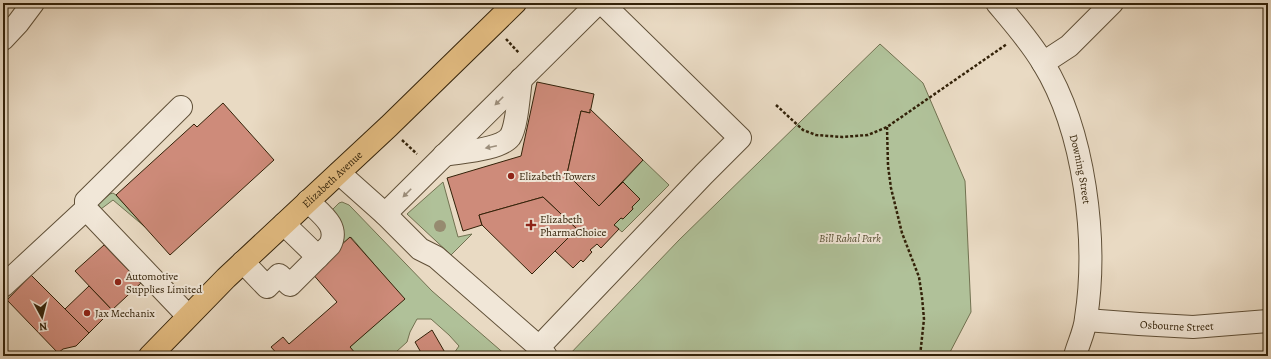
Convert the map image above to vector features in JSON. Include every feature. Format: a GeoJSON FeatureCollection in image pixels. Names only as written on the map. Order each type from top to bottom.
{"type":"FeatureCollection","features":[{"type":"Feature","properties":{"kind":"main road","name":"Elizabeth Avenue"},"geometry":{"type":"LineString","coordinates":[[150,356],[243,262],[339,173],[515,3]]}},
{"type":"Feature","properties":{"kind":"street"},"geometry":{"type":"LineString","coordinates":[[3,39],[18,23],[33,3]]}},
{"type":"Feature","properties":{"kind":"street"},"geometry":{"type":"LineString","coordinates":[[385,214],[598,3]]}},
{"type":"Feature","properties":{"kind":"street"},"geometry":{"type":"LineString","coordinates":[[339,173],[385,214],[420,249],[436,256],[542,351],[698,180],[740,138],[602,3]]}},
{"type":"Feature","properties":{"kind":"street","name":"Downing Street"},"geometry":{"type":"LineString","coordinates":[[997,3],[1044,63],[1059,95],[1071,129],[1081,167],[1087,201],[1091,249],[1090,286],[1086,320],[1075,356]]}},
{"type":"Feature","properties":{"kind":"street"},"geometry":{"type":"LineString","coordinates":[[1044,63],[1069,46],[1112,3]]}},
{"type":"Feature","properties":{"kind":"street"},"geometry":{"type":"LineString","coordinates":[[444,155],[498,145],[510,137],[514,124],[521,79]]}},
{"type":"Feature","properties":{"kind":"street"},"geometry":{"type":"LineString","coordinates":[[182,108],[86,201],[86,209],[188,316]]}},
{"type":"Feature","properties":{"kind":"street"},"geometry":{"type":"LineString","coordinates":[[243,262],[267,287],[279,275],[290,285],[330,245],[333,240],[334,233],[330,223],[308,201]]}},
{"type":"Feature","properties":{"kind":"street"},"geometry":{"type":"LineString","coordinates":[[3,286],[86,209]]}},
{"type":"Feature","properties":{"kind":"street"},"geometry":{"type":"LineString","coordinates":[[284,224],[318,257]]}},
{"type":"Feature","properties":{"kind":"street","name":"Osbourne Street"},"geometry":{"type":"LineString","coordinates":[[1086,320],[1147,325],[1194,326],[1268,322]]}},
{"type":"Feature","properties":{"kind":"path"},"geometry":{"type":"LineString","coordinates":[[508,42],[520,53]]}},
{"type":"Feature","properties":{"kind":"path"},"geometry":{"type":"LineString","coordinates":[[776,105],[803,130],[816,135],[842,138],[868,135],[887,127],[1011,42]]}},
{"type":"Feature","properties":{"kind":"path"},"geometry":{"type":"LineString","coordinates":[[887,127],[888,166],[891,188],[902,233],[919,277],[922,297],[924,320],[920,356]]}},
{"type":"Feature","properties":{"kind":"path"},"geometry":{"type":"LineString","coordinates":[[406,143],[420,157]]}},
{"type":"Feature","properties":{"kind":"green space","name":"Bill Rahal Park"},"geometry":{"type":"Polygon","coordinates":[[[880,44],[923,83],[965,181],[971,312],[948,356],[568,356],[679,240],[880,44]]]}},
{"type":"Feature","properties":{"kind":"green space"},"geometry":{"type":"Polygon","coordinates":[[[643,160],[669,185],[622,232],[614,225],[621,218],[623,219],[633,209],[632,207],[640,199],[623,182],[643,160]]]}},
{"type":"Feature","properties":{"kind":"green space"},"geometry":{"type":"Polygon","coordinates":[[[443,182],[458,237],[472,234],[451,255],[407,214],[443,182]]]}},
{"type":"Feature","properties":{"kind":"green space"},"geometry":{"type":"Polygon","coordinates":[[[113,193],[145,227],[113,200],[101,209],[98,204],[113,193]]]}},
{"type":"Feature","properties":{"kind":"green space"},"geometry":{"type":"Polygon","coordinates":[[[342,202],[349,205],[432,291],[507,356],[452,356],[459,346],[449,335],[431,319],[417,319],[410,332],[407,342],[396,352],[384,356],[354,356],[350,347],[404,299],[351,237],[326,259],[327,215],[339,203],[342,202]]]}},
{"type":"Feature","properties":{"kind":"building","name":"Elizabeth Towers"},"geometry":{"type":"Polygon","coordinates":[[[537,82],[594,94],[590,113],[581,111],[567,174],[599,206],[623,182],[640,199],[623,219],[621,218],[614,225],[619,229],[601,248],[597,244],[590,250],[592,252],[583,262],[581,260],[573,268],[555,251],[577,229],[543,197],[479,215],[482,225],[463,231],[447,178],[521,156],[537,82]]]}},
{"type":"Feature","properties":{"kind":"building"},"geometry":{"type":"Polygon","coordinates":[[[223,103],[274,160],[170,255],[116,195],[194,124],[197,127],[223,103]]]}},
{"type":"Feature","properties":{"kind":"building"},"geometry":{"type":"Polygon","coordinates":[[[590,109],[643,160],[599,206],[567,174],[581,111],[590,113],[590,109]]]}},
{"type":"Feature","properties":{"kind":"building"},"geometry":{"type":"Polygon","coordinates":[[[543,197],[577,229],[532,274],[482,225],[479,215],[543,197]]]}},
{"type":"Feature","properties":{"kind":"building"},"geometry":{"type":"Polygon","coordinates":[[[350,237],[405,299],[350,347],[356,354],[354,356],[279,356],[271,347],[283,337],[289,344],[337,302],[311,272],[350,237]]]}},
{"type":"Feature","properties":{"kind":"building"},"geometry":{"type":"Polygon","coordinates":[[[104,245],[141,283],[112,310],[75,271],[104,245]]]}},
{"type":"Feature","properties":{"kind":"building"},"geometry":{"type":"Polygon","coordinates":[[[31,275],[89,333],[76,346],[63,349],[58,353],[7,300],[31,275]]]}},
{"type":"Feature","properties":{"kind":"building"},"geometry":{"type":"Polygon","coordinates":[[[89,286],[112,310],[89,333],[65,309],[89,286]]]}},
{"type":"Feature","properties":{"kind":"building"},"geometry":{"type":"Polygon","coordinates":[[[432,330],[447,356],[423,356],[415,342],[432,330]]]}},
{"type":"Feature","properties":{"kind":"place","name":"Elizabeth Towers"},"geometry":{"type":"Point","coordinates":[511,176]}},
{"type":"Feature","properties":{"kind":"place","name":"Elizabeth PharmaChoice"},"geometry":{"type":"Point","coordinates":[531,225]}},
{"type":"Feature","properties":{"kind":"place","name":"Automotive Supplies Limited"},"geometry":{"type":"Point","coordinates":[118,282]}},
{"type":"Feature","properties":{"kind":"place","name":"Jax Mechanix"},"geometry":{"type":"Point","coordinates":[87,313]}}]}
